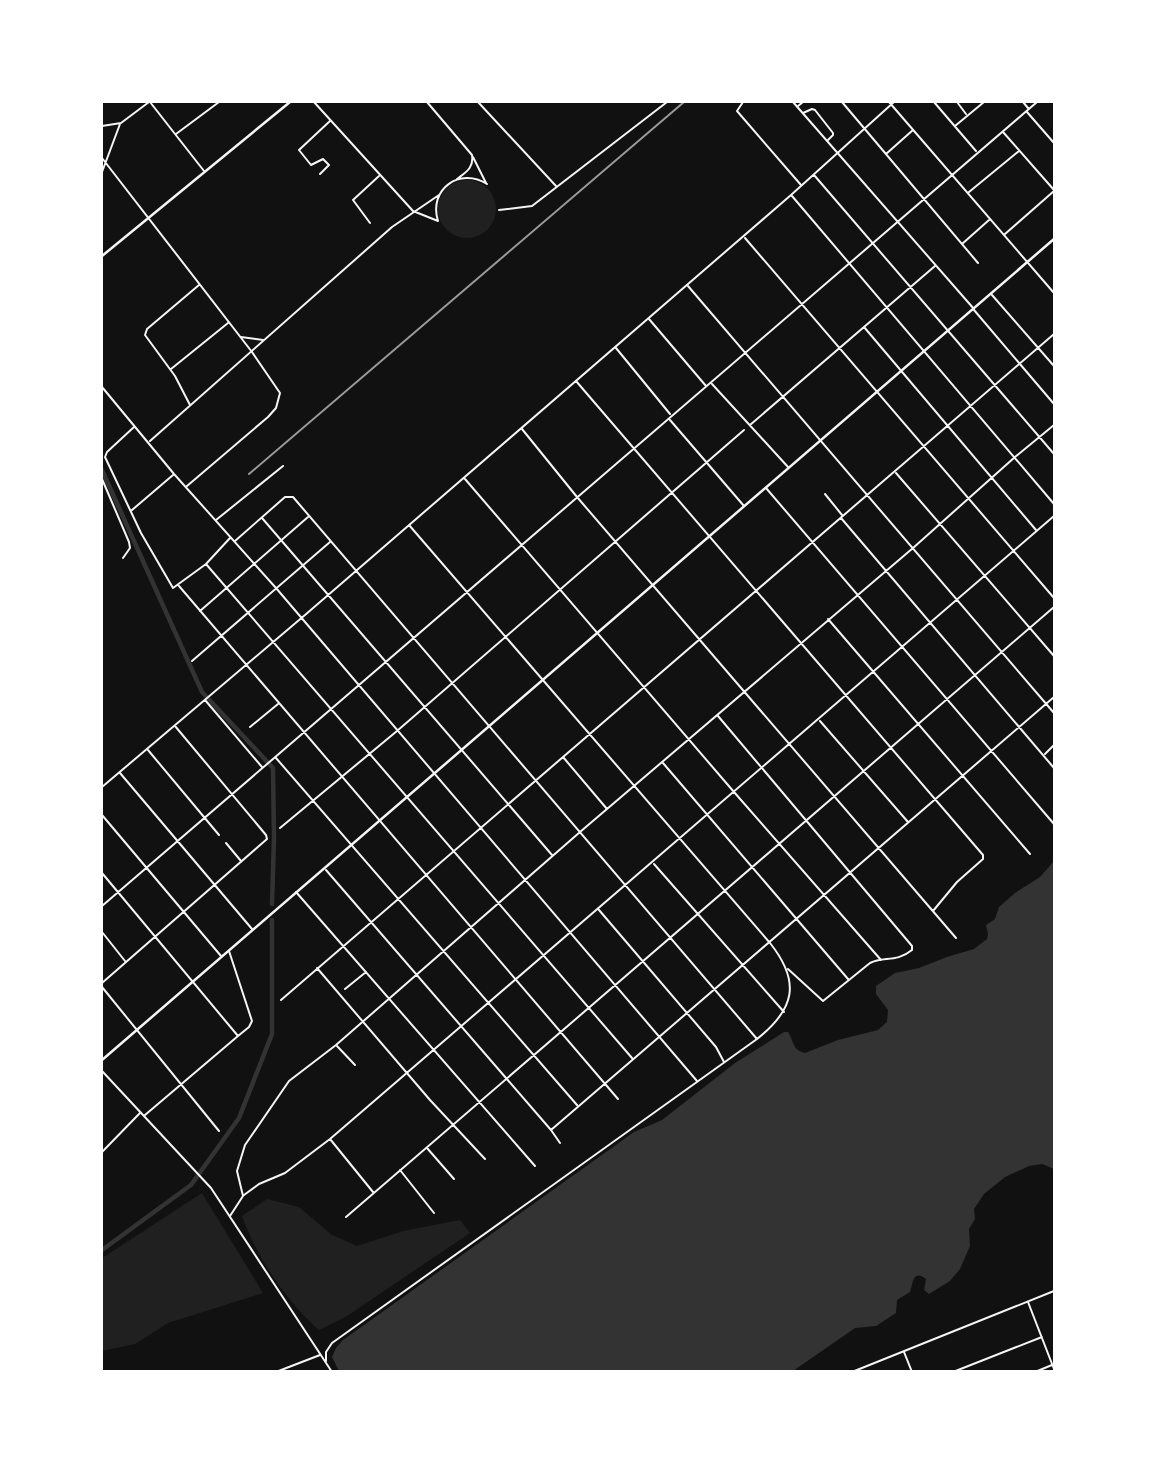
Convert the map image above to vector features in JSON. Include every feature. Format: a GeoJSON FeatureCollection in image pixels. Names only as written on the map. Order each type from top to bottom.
{"type":"FeatureCollection","features":[{"type":"Feature","properties":{"kind":"main road"},"geometry":{"type":"LineString","coordinates":[[102,256],[290,102]]}},
{"type":"Feature","properties":{"kind":"main road"},"geometry":{"type":"LineString","coordinates":[[102,1060],[1055,239]]}},
{"type":"Feature","properties":{"kind":"street"},"geometry":{"type":"LineString","coordinates":[[102,126],[121,123],[149,102],[205,172]]}},
{"type":"Feature","properties":{"kind":"street"},"geometry":{"type":"LineString","coordinates":[[175,135],[219,102]]}},
{"type":"Feature","properties":{"kind":"street"},"geometry":{"type":"LineString","coordinates":[[314,102],[413,211],[438,221],[435,210],[439,194]]}},
{"type":"Feature","properties":{"kind":"street"},"geometry":{"type":"LineString","coordinates":[[427,102],[466,146],[487,184],[472,178],[457,179]]}},
{"type":"Feature","properties":{"kind":"street"},"geometry":{"type":"LineString","coordinates":[[478,102],[556,187]]}},
{"type":"Feature","properties":{"kind":"street"},"geometry":{"type":"LineString","coordinates":[[499,210],[532,206],[667,102]]}},
{"type":"Feature","properties":{"kind":"street"},"geometry":{"type":"LineString","coordinates":[[743,102],[737,111],[802,185]]}},
{"type":"Feature","properties":{"kind":"street"},"geometry":{"type":"LineString","coordinates":[[793,102],[1055,404]]}},
{"type":"Feature","properties":{"kind":"street"},"geometry":{"type":"LineString","coordinates":[[798,107],[803,102]]}},
{"type":"Feature","properties":{"kind":"street"},"geometry":{"type":"LineString","coordinates":[[842,102],[978,263]]}},
{"type":"Feature","properties":{"kind":"street"},"geometry":{"type":"LineString","coordinates":[[102,787],[522,429],[791,195],[891,102],[1055,293]]}},
{"type":"Feature","properties":{"kind":"street"},"geometry":{"type":"LineString","coordinates":[[934,102],[978,152]]}},
{"type":"Feature","properties":{"kind":"street"},"geometry":{"type":"LineString","coordinates":[[957,102],[967,115]]}},
{"type":"Feature","properties":{"kind":"street"},"geometry":{"type":"LineString","coordinates":[[954,127],[984,102]]}},
{"type":"Feature","properties":{"kind":"street"},"geometry":{"type":"LineString","coordinates":[[1023,102],[1055,143]]}},
{"type":"Feature","properties":{"kind":"street"},"geometry":{"type":"LineString","coordinates":[[102,906],[1037,102]]}},
{"type":"Feature","properties":{"kind":"street"},"geometry":{"type":"LineString","coordinates":[[803,113],[811,108],[815,110],[833,133],[828,141]]}},
{"type":"Feature","properties":{"kind":"street"},"geometry":{"type":"LineString","coordinates":[[320,174],[328,165],[323,159],[310,165],[299,150],[331,120]]}},
{"type":"Feature","properties":{"kind":"street"},"geometry":{"type":"LineString","coordinates":[[102,172],[121,123]]}},
{"type":"Feature","properties":{"kind":"street"},"geometry":{"type":"LineString","coordinates":[[886,154],[914,130]]}},
{"type":"Feature","properties":{"kind":"street"},"geometry":{"type":"LineString","coordinates":[[1002,131],[1055,190],[1004,235]]}},
{"type":"Feature","properties":{"kind":"street"},"geometry":{"type":"LineString","coordinates":[[969,193],[1019,150]]}},
{"type":"Feature","properties":{"kind":"street"},"geometry":{"type":"LineString","coordinates":[[149,442],[393,227],[470,169],[473,163],[472,155]]}},
{"type":"Feature","properties":{"kind":"street"},"geometry":{"type":"LineString","coordinates":[[102,158],[278,387],[276,408],[186,487]]}},
{"type":"Feature","properties":{"kind":"street"},"geometry":{"type":"LineString","coordinates":[[814,174],[1055,454]]}},
{"type":"Feature","properties":{"kind":"street"},"geometry":{"type":"LineString","coordinates":[[370,223],[353,200],[380,175]]}},
{"type":"Feature","properties":{"kind":"street"},"geometry":{"type":"LineString","coordinates":[[791,195],[1055,504]]}},
{"type":"Feature","properties":{"kind":"street"},"geometry":{"type":"LineString","coordinates":[[962,244],[990,220]]}},
{"type":"Feature","properties":{"kind":"street"},"geometry":{"type":"LineString","coordinates":[[744,236],[838,349],[1055,598]]}},
{"type":"Feature","properties":{"kind":"street"},"geometry":{"type":"LineString","coordinates":[[750,425],[936,265]]}},
{"type":"Feature","properties":{"kind":"street"},"geometry":{"type":"LineString","coordinates":[[191,406],[171,369],[147,340],[145,331],[200,284]]}},
{"type":"Feature","properties":{"kind":"street"},"geometry":{"type":"LineString","coordinates":[[687,285],[1055,713]]}},
{"type":"Feature","properties":{"kind":"street"},"geometry":{"type":"LineString","coordinates":[[991,294],[1055,366]]}},
{"type":"Feature","properties":{"kind":"street"},"geometry":{"type":"LineString","coordinates":[[649,318],[706,386]]}},
{"type":"Feature","properties":{"kind":"street"},"geometry":{"type":"LineString","coordinates":[[171,369],[229,322]]}},
{"type":"Feature","properties":{"kind":"street"},"geometry":{"type":"LineString","coordinates":[[864,327],[1037,530]]}},
{"type":"Feature","properties":{"kind":"street"},"geometry":{"type":"LineString","coordinates":[[281,1000],[755,590],[896,472],[1018,363],[1055,334]]}},
{"type":"Feature","properties":{"kind":"street"},"geometry":{"type":"LineString","coordinates":[[240,337],[264,340]]}},
{"type":"Feature","properties":{"kind":"street"},"geometry":{"type":"LineString","coordinates":[[616,347],[706,462],[745,506]]}},
{"type":"Feature","properties":{"kind":"street"},"geometry":{"type":"LineString","coordinates":[[576,381],[984,857],[957,882],[933,911]]}},
{"type":"Feature","properties":{"kind":"street"},"geometry":{"type":"LineString","coordinates":[[710,382],[789,468]]}},
{"type":"Feature","properties":{"kind":"street"},"geometry":{"type":"LineString","coordinates":[[102,387],[697,1082]]}},
{"type":"Feature","properties":{"kind":"street"},"geometry":{"type":"LineString","coordinates":[[243,1196],[237,1171],[245,1145],[289,1081],[336,1045],[1055,425]]}},
{"type":"Feature","properties":{"kind":"street"},"geometry":{"type":"LineString","coordinates":[[135,426],[107,452],[106,460],[141,533],[173,588],[206,564],[231,536]]}},
{"type":"Feature","properties":{"kind":"street"},"geometry":{"type":"LineString","coordinates":[[522,429],[577,497],[956,938]]}},
{"type":"Feature","properties":{"kind":"street"},"geometry":{"type":"LineString","coordinates":[[280,828],[397,731],[744,430]]}},
{"type":"Feature","properties":{"kind":"street"},"geometry":{"type":"LineString","coordinates":[[215,521],[283,466]]}},
{"type":"Feature","properties":{"kind":"street"},"geometry":{"type":"LineString","coordinates":[[896,472],[1055,656]]}},
{"type":"Feature","properties":{"kind":"street"},"geometry":{"type":"LineString","coordinates":[[132,510],[174,474]]}},
{"type":"Feature","properties":{"kind":"street"},"geometry":{"type":"LineString","coordinates":[[464,478],[881,960],[886,962],[912,950],[912,946],[852,873],[717,716]]}},
{"type":"Feature","properties":{"kind":"street"},"geometry":{"type":"LineString","coordinates":[[102,479],[129,542],[130,548],[123,558]]}},
{"type":"Feature","properties":{"kind":"street"},"geometry":{"type":"LineString","coordinates":[[766,488],[1055,824]]}},
{"type":"Feature","properties":{"kind":"street"},"geometry":{"type":"LineString","coordinates":[[825,494],[885,570],[1055,768]]}},
{"type":"Feature","properties":{"kind":"street"},"geometry":{"type":"LineString","coordinates":[[234,541],[285,497],[293,497],[757,1040]]}},
{"type":"Feature","properties":{"kind":"street"},"geometry":{"type":"LineString","coordinates":[[230,1216],[243,1196],[259,1184],[291,1169],[330,1139],[1055,516]]}},
{"type":"Feature","properties":{"kind":"street"},"geometry":{"type":"LineString","coordinates":[[199,612],[309,517]]}},
{"type":"Feature","properties":{"kind":"street"},"geometry":{"type":"LineString","coordinates":[[262,518],[552,856]]}},
{"type":"Feature","properties":{"kind":"street"},"geometry":{"type":"LineString","coordinates":[[409,525],[770,943],[787,967],[821,1001],[826,1000],[870,963],[881,960]]}},
{"type":"Feature","properties":{"kind":"street"},"geometry":{"type":"LineString","coordinates":[[192,661],[331,541]]}},
{"type":"Feature","properties":{"kind":"street"},"geometry":{"type":"LineString","coordinates":[[206,564],[632,1059]]}},
{"type":"Feature","properties":{"kind":"street"},"geometry":{"type":"LineString","coordinates":[[178,586],[618,1099]]}},
{"type":"Feature","properties":{"kind":"street"},"geometry":{"type":"LineString","coordinates":[[346,1217],[1055,607]]}},
{"type":"Feature","properties":{"kind":"street"},"geometry":{"type":"LineString","coordinates":[[828,619],[1030,855]]}},
{"type":"Feature","properties":{"kind":"street"},"geometry":{"type":"LineString","coordinates":[[551,1130],[1055,697]]}},
{"type":"Feature","properties":{"kind":"street"},"geometry":{"type":"LineString","coordinates":[[204,699],[262,767]]}},
{"type":"Feature","properties":{"kind":"street"},"geometry":{"type":"LineString","coordinates":[[250,727],[278,704]]}},
{"type":"Feature","properties":{"kind":"street"},"geometry":{"type":"LineString","coordinates":[[819,719],[909,823]]}},
{"type":"Feature","properties":{"kind":"street"},"geometry":{"type":"LineString","coordinates":[[175,725],[266,835],[265,841],[102,985],[219,1131]]}},
{"type":"Feature","properties":{"kind":"street"},"geometry":{"type":"LineString","coordinates":[[1044,755],[1055,746]]}},
{"type":"Feature","properties":{"kind":"street"},"geometry":{"type":"LineString","coordinates":[[147,749],[219,835]]}},
{"type":"Feature","properties":{"kind":"street"},"geometry":{"type":"LineString","coordinates":[[275,757],[578,1106]]}},
{"type":"Feature","properties":{"kind":"street"},"geometry":{"type":"LineString","coordinates":[[562,757],[608,809]]}},
{"type":"Feature","properties":{"kind":"street"},"geometry":{"type":"LineString","coordinates":[[662,762],[849,980]]}},
{"type":"Feature","properties":{"kind":"street"},"geometry":{"type":"LineString","coordinates":[[119,772],[253,930]]}},
{"type":"Feature","properties":{"kind":"street"},"geometry":{"type":"LineString","coordinates":[[102,814],[222,957]]}},
{"type":"Feature","properties":{"kind":"street"},"geometry":{"type":"LineString","coordinates":[[226,844],[242,861]]}},
{"type":"Feature","properties":{"kind":"street"},"geometry":{"type":"LineString","coordinates":[[653,862],[784,1013]]}},
{"type":"Feature","properties":{"kind":"street"},"geometry":{"type":"LineString","coordinates":[[324,868],[560,1143]]}},
{"type":"Feature","properties":{"kind":"street"},"geometry":{"type":"LineString","coordinates":[[102,873],[238,1036]]}},
{"type":"Feature","properties":{"kind":"street"},"geometry":{"type":"LineString","coordinates":[[296,892],[535,1166]]}},
{"type":"Feature","properties":{"kind":"street"},"geometry":{"type":"LineString","coordinates":[[598,908],[716,1047],[724,1063]]}},
{"type":"Feature","properties":{"kind":"street"},"geometry":{"type":"LineString","coordinates":[[102,932],[125,962]]}},
{"type":"Feature","properties":{"kind":"street"},"geometry":{"type":"LineString","coordinates":[[145,1115],[249,1027],[252,1021],[229,950]]}},
{"type":"Feature","properties":{"kind":"street"},"geometry":{"type":"LineString","coordinates":[[326,1364],[326,1352],[332,1343],[772,1028],[784,1013],[790,991],[787,967]]}},
{"type":"Feature","properties":{"kind":"street"},"geometry":{"type":"LineString","coordinates":[[317,968],[485,1159]]}},
{"type":"Feature","properties":{"kind":"street"},"geometry":{"type":"LineString","coordinates":[[345,989],[366,972]]}},
{"type":"Feature","properties":{"kind":"street"},"geometry":{"type":"LineString","coordinates":[[336,1045],[355,1065]]}},
{"type":"Feature","properties":{"kind":"street"},"geometry":{"type":"LineString","coordinates":[[102,1070],[205,1180],[331,1371]]}},
{"type":"Feature","properties":{"kind":"street"},"geometry":{"type":"LineString","coordinates":[[102,1152],[141,1112]]}},
{"type":"Feature","properties":{"kind":"street"},"geometry":{"type":"LineString","coordinates":[[330,1139],[373,1192]]}},
{"type":"Feature","properties":{"kind":"street"},"geometry":{"type":"LineString","coordinates":[[426,1147],[454,1179]]}},
{"type":"Feature","properties":{"kind":"street"},"geometry":{"type":"LineString","coordinates":[[400,1169],[434,1213]]}},
{"type":"Feature","properties":{"kind":"street"},"geometry":{"type":"LineString","coordinates":[[852,1371],[1055,1291]]}},
{"type":"Feature","properties":{"kind":"street"},"geometry":{"type":"LineString","coordinates":[[1028,1302],[1055,1369]]}},
{"type":"Feature","properties":{"kind":"street"},"geometry":{"type":"LineString","coordinates":[[953,1371],[1042,1337]]}},
{"type":"Feature","properties":{"kind":"street"},"geometry":{"type":"LineString","coordinates":[[904,1350],[912,1371]]}},
{"type":"Feature","properties":{"kind":"street"},"geometry":{"type":"LineString","coordinates":[[276,1371],[320,1355]]}},
{"type":"Feature","properties":{"kind":"street"},"geometry":{"type":"LineString","coordinates":[[1035,1371],[1053,1364]]}},
{"type":"Feature","properties":{"kind":"shaded area"},"geometry":{"type":"Polygon","coordinates":[[[461,180],[473,180],[488,188],[496,203],[496,215],[488,230],[473,238],[461,238],[446,230],[438,215],[438,203],[446,188],[461,180]]]}},
{"type":"Feature","properties":{"kind":"shaded area"},"geometry":{"type":"Polygon","coordinates":[[[1054,861],[1054,1169],[1042,1164],[1029,1166],[1005,1177],[984,1194],[974,1209],[975,1219],[969,1229],[970,1246],[960,1269],[950,1281],[929,1294],[924,1290],[926,1279],[916,1276],[910,1292],[897,1300],[896,1313],[876,1326],[855,1328],[793,1371],[339,1371],[332,1357],[343,1340],[634,1132],[662,1120],[735,1063],[784,1032],[788,1032],[798,1050],[805,1053],[838,1040],[878,1030],[887,1022],[888,1010],[876,994],[876,986],[895,973],[919,968],[974,949],[987,939],[986,925],[995,919],[999,907],[1040,877],[1054,861]]]}},
{"type":"Feature","properties":{"kind":"shaded area"},"geometry":{"type":"Polygon","coordinates":[[[202,1193],[263,1293],[168,1323],[135,1344],[102,1351],[102,1258],[202,1193]]]}},
{"type":"Feature","properties":{"kind":"shaded area"},"geometry":{"type":"Polygon","coordinates":[[[267,1199],[299,1207],[332,1235],[357,1246],[403,1231],[460,1220],[470,1233],[347,1316],[319,1330],[284,1292],[248,1232],[242,1216],[267,1199]]]}},
{"type":"Feature","properties":{"kind":"waterway"},"geometry":{"type":"LineString","coordinates":[[102,470],[202,692],[273,768],[272,904]]}},
{"type":"Feature","properties":{"kind":"waterway"},"geometry":{"type":"LineString","coordinates":[[102,1250],[191,1185],[239,1118],[272,1034],[272,920]]}},
{"type":"Feature","properties":{"kind":"railway"},"geometry":{"type":"LineString","coordinates":[[249,474],[684,102]]}}]}
